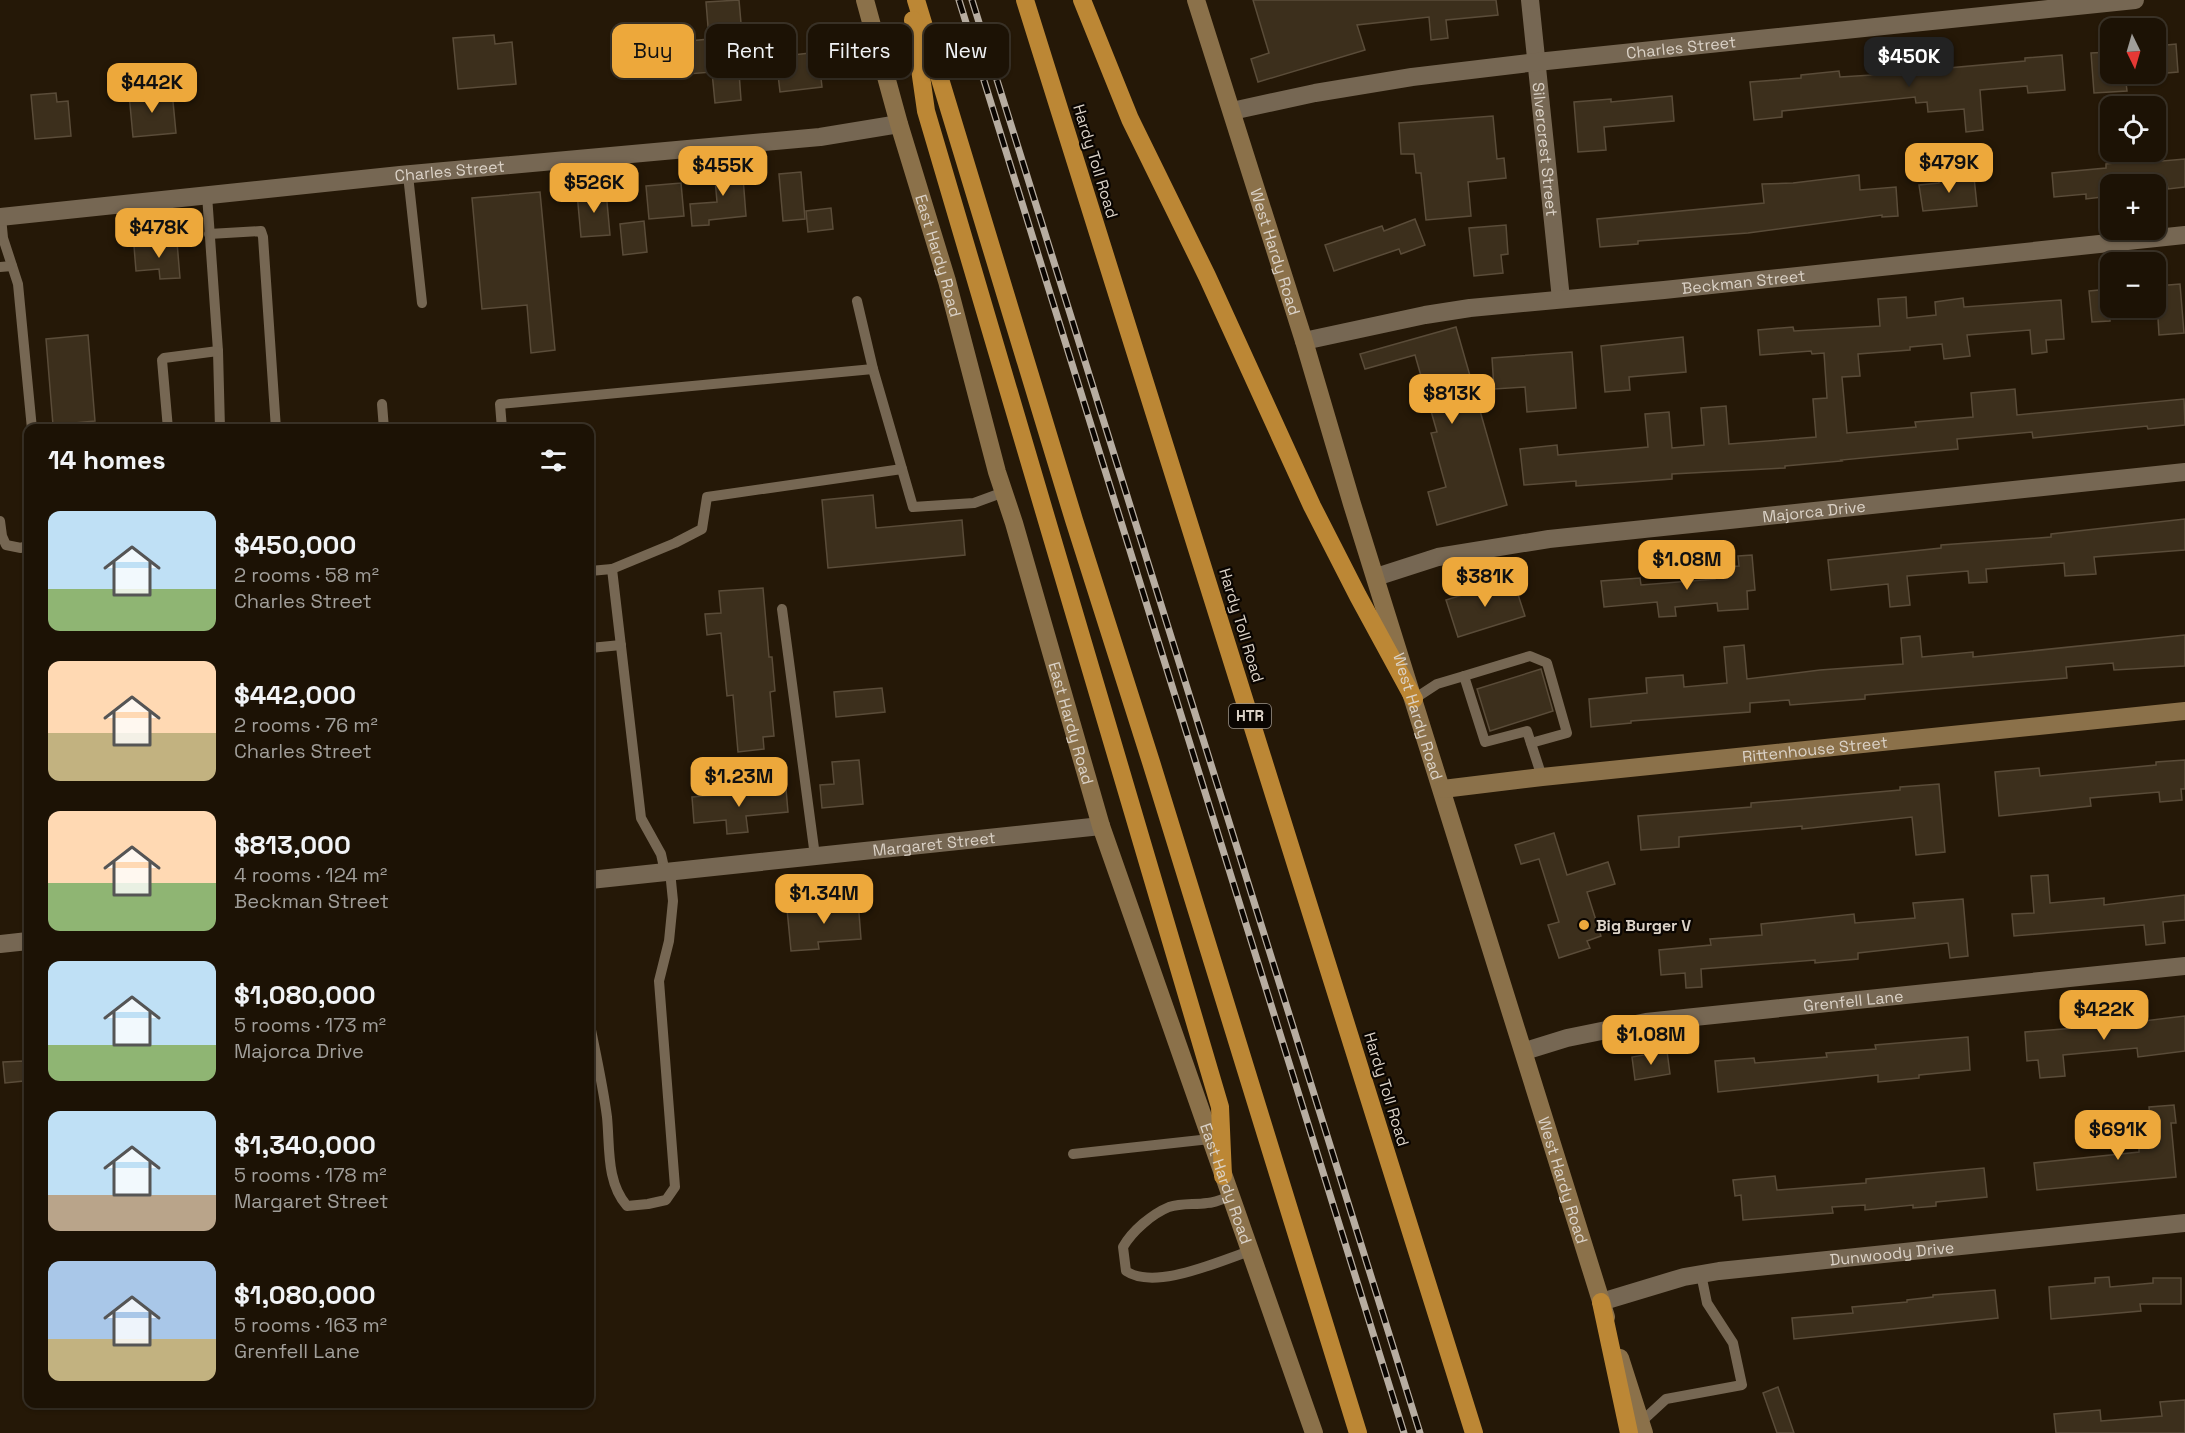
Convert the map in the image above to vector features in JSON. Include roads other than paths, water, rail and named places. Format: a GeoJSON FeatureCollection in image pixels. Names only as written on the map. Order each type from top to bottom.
{"type":"FeatureCollection","features":[{"type":"Feature","properties":{"kind":"highway"},"geometry":{"type":"LineString","coordinates":[[910,0],[926,111],[1220,1107],[1223,1176]]}},
{"type":"Feature","properties":{"kind":"highway"},"geometry":{"type":"LineString","coordinates":[[916,0],[1074,520],[1358,1433]]}},
{"type":"Feature","properties":{"kind":"highway","name":"Hardy Toll Road"},"geometry":{"type":"LineString","coordinates":[[1025,0],[1474,1433]]}},
{"type":"Feature","properties":{"kind":"highway"},"geometry":{"type":"LineString","coordinates":[[1082,0],[1130,119],[1207,276],[1312,506],[1414,699]]}},
{"type":"Feature","properties":{"kind":"highway"},"geometry":{"type":"LineString","coordinates":[[1602,1302],[1638,1429]]}},
{"type":"Feature","properties":{"kind":"main road","name":"East Hardy Road"},"geometry":{"type":"LineString","coordinates":[[865,0],[1101,826],[1314,1433]]}},
{"type":"Feature","properties":{"kind":"main road","name":"West Hardy Road"},"geometry":{"type":"LineString","coordinates":[[1196,0],[1602,1302]]}},
{"type":"Feature","properties":{"kind":"main road","name":"Rittenhouse Street"},"geometry":{"type":"LineString","coordinates":[[1443,789],[2185,711]]}},
{"type":"Feature","properties":{"kind":"street","name":"Silvercrest Street"},"geometry":{"type":"LineString","coordinates":[[1530,0],[1561,299]]}},
{"type":"Feature","properties":{"kind":"street","name":"Charles Street"},"geometry":{"type":"LineString","coordinates":[[1232,111],[1369,83],[1537,62],[2134,0]]}},
{"type":"Feature","properties":{"kind":"street","name":"Charles Street"},"geometry":{"type":"LineString","coordinates":[[0,217],[408,175],[820,137],[899,124]]}},
{"type":"Feature","properties":{"kind":"street","name":"Beckman Street"},"geometry":{"type":"LineString","coordinates":[[1304,341],[1425,315],[1470,308],[1688,288],[2185,235]]}},
{"type":"Feature","properties":{"kind":"street","name":"Majorca Drive"},"geometry":{"type":"LineString","coordinates":[[1376,577],[1438,557],[1549,539],[2185,472]]}},
{"type":"Feature","properties":{"kind":"street","name":"Margaret Street"},"geometry":{"type":"LineString","coordinates":[[594,880],[1101,826]]}},
{"type":"Feature","properties":{"kind":"street"},"geometry":{"type":"LineString","coordinates":[[0,944],[24,941]]}},
{"type":"Feature","properties":{"kind":"street","name":"Grenfell Lane"},"geometry":{"type":"LineString","coordinates":[[1525,1051],[1567,1038],[1646,1022],[2185,966]]}},
{"type":"Feature","properties":{"kind":"street","name":"Dunwoody Drive"},"geometry":{"type":"LineString","coordinates":[[1602,1302],[1701,1274],[2185,1223]]}},
{"type":"Feature","properties":{"kind":"lane"},"geometry":{"type":"LineString","coordinates":[[408,175],[422,303]]}},
{"type":"Feature","properties":{"kind":"lane"},"geometry":{"type":"LineString","coordinates":[[207,195],[218,351],[220,424]]}},
{"type":"Feature","properties":{"kind":"lane"},"geometry":{"type":"LineString","coordinates":[[0,217],[3,238],[18,284],[32,424]]}},
{"type":"Feature","properties":{"kind":"lane"},"geometry":{"type":"LineString","coordinates":[[209,234],[261,231],[276,424]]}},
{"type":"Feature","properties":{"kind":"lane"},"geometry":{"type":"LineString","coordinates":[[0,267],[12,266]]}},
{"type":"Feature","properties":{"kind":"lane"},"geometry":{"type":"LineString","coordinates":[[857,301],[873,369],[913,507],[974,503],[1004,492]]}},
{"type":"Feature","properties":{"kind":"lane"},"geometry":{"type":"LineString","coordinates":[[168,424],[162,360],[218,351]]}},
{"type":"Feature","properties":{"kind":"lane"},"geometry":{"type":"LineString","coordinates":[[502,424],[500,404],[873,369]]}},
{"type":"Feature","properties":{"kind":"lane"},"geometry":{"type":"LineString","coordinates":[[382,404],[384,424]]}},
{"type":"Feature","properties":{"kind":"lane"},"geometry":{"type":"LineString","coordinates":[[594,571],[612,569],[675,543],[702,529],[707,497],[902,469]]}},
{"type":"Feature","properties":{"kind":"lane"},"geometry":{"type":"LineString","coordinates":[[0,521],[6,545],[24,547]]}},
{"type":"Feature","properties":{"kind":"lane"},"geometry":{"type":"LineString","coordinates":[[594,1046],[607,1115],[612,1179],[618,1196],[627,1206],[666,1200],[675,1187],[659,981],[669,941],[673,902],[661,854],[641,818],[612,569]]}},
{"type":"Feature","properties":{"kind":"lane"},"geometry":{"type":"LineString","coordinates":[[782,609],[815,856]]}},
{"type":"Feature","properties":{"kind":"lane"},"geometry":{"type":"LineString","coordinates":[[594,648],[621,645]]}},
{"type":"Feature","properties":{"kind":"lane"},"geometry":{"type":"LineString","coordinates":[[1414,699],[1437,684],[1530,656],[1547,663],[1567,733],[1530,743]]}},
{"type":"Feature","properties":{"kind":"lane"},"geometry":{"type":"LineString","coordinates":[[1464,676],[1485,742],[1527,731],[1542,777]]}},
{"type":"Feature","properties":{"kind":"lane"},"geometry":{"type":"LineString","coordinates":[[1073,1154],[1210,1139]]}},
{"type":"Feature","properties":{"kind":"lane"},"geometry":{"type":"LineString","coordinates":[[1230,1196],[1212,1203],[1169,1207],[1147,1222],[1129,1237],[1123,1247],[1122,1255],[1126,1270],[1142,1277],[1158,1278],[1250,1251]]}},
{"type":"Feature","properties":{"kind":"lane"},"geometry":{"type":"LineString","coordinates":[[1638,1429],[1666,1400],[1742,1385],[1733,1343],[1707,1303],[1701,1274]]}},
{"type":"Feature","properties":{"kind":"railway"},"geometry":{"type":"LineString","coordinates":[[959,0],[1404,1433]]}},
{"type":"Feature","properties":{"kind":"railway"},"geometry":{"type":"LineString","coordinates":[[972,0],[1420,1433]]}},
{"type":"Feature","properties":{"kind":"place","name":"Big Burger V"},"geometry":{"type":"Point","coordinates":[1584,925]}}]}
